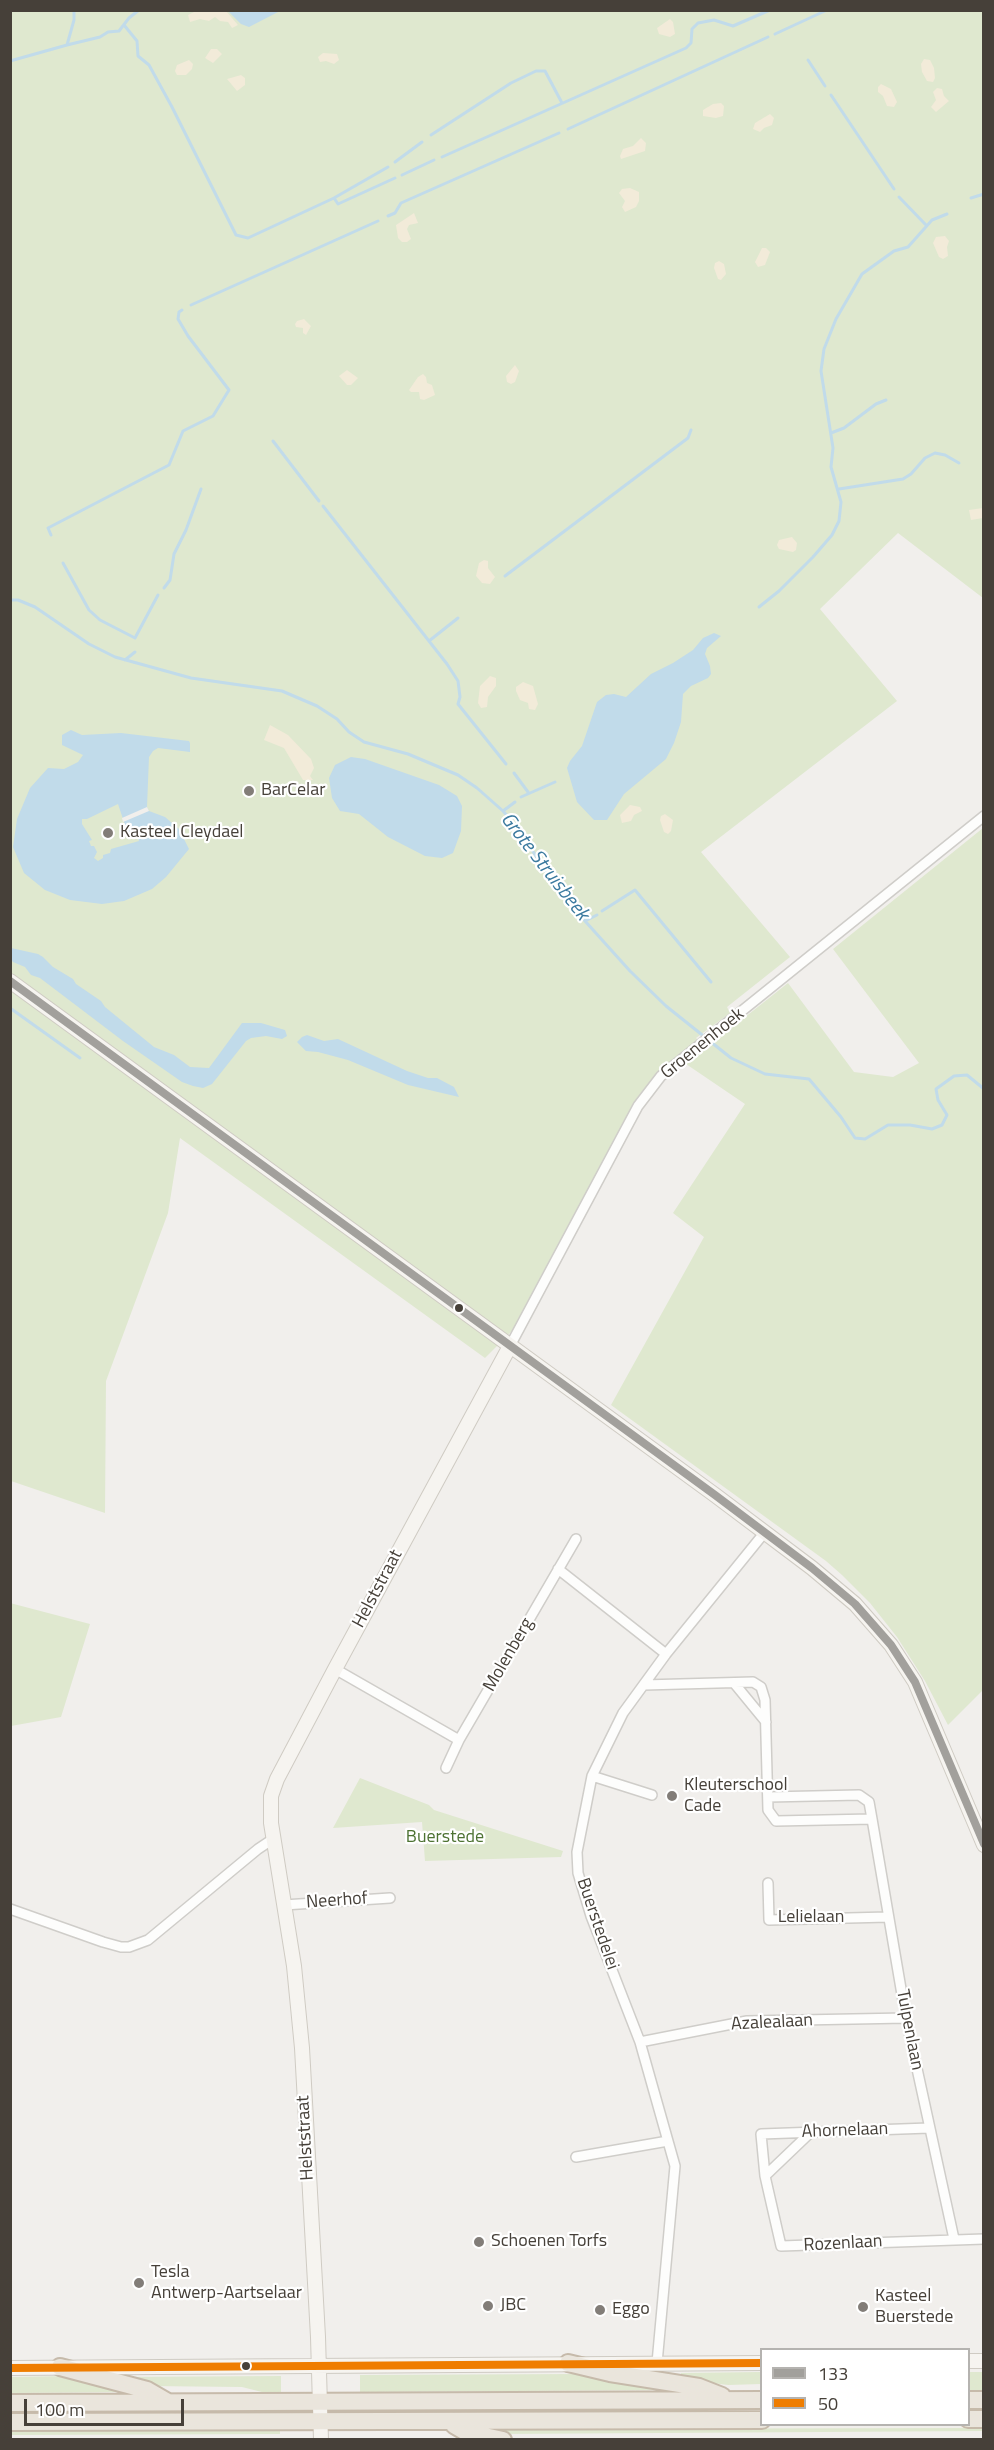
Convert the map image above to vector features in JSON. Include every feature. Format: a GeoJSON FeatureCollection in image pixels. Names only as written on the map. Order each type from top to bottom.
{"type":"FeatureCollection","features":[{"type":"Feature","properties":{"kind":"highway"},"geometry":{"type":"LineString","coordinates":[[568,2363],[610,2373],[699,2387],[731,2399]]}},
{"type":"Feature","properties":{"kind":"highway"},"geometry":{"type":"LineString","coordinates":[[60,2367],[147,2390],[166,2402]]}},
{"type":"Feature","properties":{"kind":"highway"},"geometry":{"type":"LineString","coordinates":[[10,2403],[760,2400]]}},
{"type":"Feature","properties":{"kind":"highway"},"geometry":{"type":"LineString","coordinates":[[10,2422],[760,2420]]}},
{"type":"Feature","properties":{"kind":"highway"},"geometry":{"type":"LineString","coordinates":[[447,2422],[466,2432],[503,2439]]}},
{"type":"Feature","properties":{"kind":"street","name":"Groenenhoek"},"geometry":{"type":"LineString","coordinates":[[510,1346],[645,1095],[661,1076],[746,1010],[984,816]]}},
{"type":"Feature","properties":{"kind":"street"},"geometry":{"type":"LineString","coordinates":[[10,981],[765,1532],[855,1604],[891,1645],[915,1683],[984,1845]]}},
{"type":"Feature","properties":{"kind":"street","name":"Helststraat"},"geometry":{"type":"LineString","coordinates":[[321,2439],[302,2048],[294,1966],[269,1810],[274,1788],[335,1669],[510,1346]]}},
{"type":"Feature","properties":{"kind":"street","name":"Buerstedelei"},"geometry":{"type":"LineString","coordinates":[[657,2363],[675,2166],[640,2042],[591,1916],[578,1873],[577,1852],[592,1776],[623,1713],[666,1654],[765,1532]]}},
{"type":"Feature","properties":{"kind":"street","name":"Molenberg"},"geometry":{"type":"LineString","coordinates":[[446,1768],[459,1740],[576,1539]]}},
{"type":"Feature","properties":{"kind":"street"},"geometry":{"type":"LineString","coordinates":[[558,1569],[666,1654]]}},
{"type":"Feature","properties":{"kind":"street"},"geometry":{"type":"LineString","coordinates":[[335,1669],[459,1740]]}},
{"type":"Feature","properties":{"kind":"street"},"geometry":{"type":"LineString","coordinates":[[644,1685],[753,1682],[761,1687],[765,1700],[768,1810],[776,1821],[872,1819],[869,1802],[859,1795],[768,1797]]}},
{"type":"Feature","properties":{"kind":"street"},"geometry":{"type":"LineString","coordinates":[[734,1683],[766,1722]]}},
{"type":"Feature","properties":{"kind":"street"},"geometry":{"type":"LineString","coordinates":[[592,1776],[652,1795]]}},
{"type":"Feature","properties":{"kind":"street","name":"Tulpenlaan"},"geometry":{"type":"LineString","coordinates":[[872,1819],[906,2018],[954,2239]]}},
{"type":"Feature","properties":{"kind":"street"},"geometry":{"type":"LineString","coordinates":[[10,1910],[103,1942],[129,1947],[148,1940],[273,1839]]}},
{"type":"Feature","properties":{"kind":"street","name":"Lelielaan"},"geometry":{"type":"LineString","coordinates":[[768,1883],[769,1920],[888,1917]]}},
{"type":"Feature","properties":{"kind":"street","name":"Neerhof"},"geometry":{"type":"LineString","coordinates":[[284,1905],[390,1898]]}},
{"type":"Feature","properties":{"kind":"street","name":"Azalealaan"},"geometry":{"type":"LineString","coordinates":[[640,2042],[747,2021],[906,2018]]}},
{"type":"Feature","properties":{"kind":"street","name":"Ahornelaan"},"geometry":{"type":"LineString","coordinates":[[762,2134],[929,2128]]}},
{"type":"Feature","properties":{"kind":"street"},"geometry":{"type":"LineString","coordinates":[[765,2176],[811,2132]]}},
{"type":"Feature","properties":{"kind":"street","name":"Rozenlaan"},"geometry":{"type":"LineString","coordinates":[[762,2134],[765,2176],[781,2246],[984,2239]]}},
{"type":"Feature","properties":{"kind":"street"},"geometry":{"type":"LineString","coordinates":[[576,2157],[668,2141]]}},
{"type":"Feature","properties":{"kind":"street"},"geometry":{"type":"LineString","coordinates":[[10,2368],[319,2364],[760,2363]]}},
{"type":"Feature","properties":{"kind":"green space"},"geometry":{"type":"Polygon","coordinates":[[[10,11],[983,11],[983,598],[898,533],[820,609],[897,701],[701,852],[790,957],[727,1007],[730,1013],[696,1038],[698,1040],[659,1072],[642,1092],[633,1104],[521,1322],[485,1358],[180,1138],[168,1213],[106,1381],[105,1513],[11,1481],[10,11]]]}},
{"type":"Feature","properties":{"kind":"green space"},"geometry":{"type":"Polygon","coordinates":[[[983,828],[983,1690],[948,1725],[925,1681],[897,1637],[870,1603],[842,1575],[611,1405],[704,1237],[673,1213],[745,1104],[686,1064],[788,983],[854,1072],[893,1077],[919,1063],[833,949],[983,828]]]}},
{"type":"Feature","properties":{"kind":"green space"},"geometry":{"type":"Polygon","coordinates":[[[10,1603],[90,1624],[61,1717],[11,1726],[10,1603]]]}},
{"type":"Feature","properties":{"kind":"green space","name":"Buerstede"},"geometry":{"type":"Polygon","coordinates":[[[360,1778],[429,1805],[434,1810],[563,1851],[561,1857],[425,1861],[422,1822],[333,1828],[360,1778]]]}},
{"type":"Feature","properties":{"kind":"green space"},"geometry":{"type":"Polygon","coordinates":[[[760,2372],[760,2384],[728,2385],[681,2379],[681,2373],[760,2372]]]}},
{"type":"Feature","properties":{"kind":"green space"},"geometry":{"type":"Polygon","coordinates":[[[970,2372],[983,2372],[983,2390],[970,2390],[970,2372]]]}},
{"type":"Feature","properties":{"kind":"green space"},"geometry":{"type":"Polygon","coordinates":[[[577,2374],[623,2378],[673,2390],[360,2392],[360,2375],[577,2374]]]}},
{"type":"Feature","properties":{"kind":"green space"},"geometry":{"type":"Polygon","coordinates":[[[71,2376],[122,2389],[123,2392],[11,2393],[10,2377],[71,2376]]]}},
{"type":"Feature","properties":{"kind":"green space"},"geometry":{"type":"Polygon","coordinates":[[[281,2376],[281,2392],[266,2393],[242,2387],[146,2386],[118,2377],[281,2376]]]}},
{"type":"Feature","properties":{"kind":"green space"},"geometry":{"type":"Polygon","coordinates":[[[984,2428],[983,2431],[498,2434],[482,2429],[984,2428]]]}},
{"type":"Feature","properties":{"kind":"green space"},"geometry":{"type":"Polygon","coordinates":[[[280,2429],[280,2434],[11,2435],[10,2430],[280,2429]]]}},
{"type":"Feature","properties":{"kind":"sand"},"geometry":{"type":"Polygon","coordinates":[[[196,11],[226,11],[238,25],[232,28],[228,22],[220,21],[215,17],[209,21],[200,19],[190,22],[188,15],[196,11]]]}},
{"type":"Feature","properties":{"kind":"sand"},"geometry":{"type":"Polygon","coordinates":[[[670,19],[673,22],[675,34],[670,37],[659,34],[657,28],[670,19]]]}},
{"type":"Feature","properties":{"kind":"sand"},"geometry":{"type":"Polygon","coordinates":[[[211,49],[217,49],[222,54],[213,63],[205,58],[211,49]]]}},
{"type":"Feature","properties":{"kind":"sand"},"geometry":{"type":"Polygon","coordinates":[[[323,53],[337,54],[339,60],[334,64],[326,61],[320,62],[318,57],[323,53]]]}},
{"type":"Feature","properties":{"kind":"sand"},"geometry":{"type":"Polygon","coordinates":[[[924,59],[930,60],[934,68],[933,82],[927,81],[922,72],[921,64],[924,59]]]}},
{"type":"Feature","properties":{"kind":"sand"},"geometry":{"type":"Polygon","coordinates":[[[189,60],[193,64],[192,69],[186,75],[177,75],[175,71],[177,65],[189,60]]]}},
{"type":"Feature","properties":{"kind":"sand"},"geometry":{"type":"Polygon","coordinates":[[[241,75],[245,78],[245,85],[237,91],[227,79],[241,75]]]}},
{"type":"Feature","properties":{"kind":"sand"},"geometry":{"type":"Polygon","coordinates":[[[881,84],[891,89],[897,102],[894,107],[887,106],[883,96],[878,92],[881,84]]]}},
{"type":"Feature","properties":{"kind":"sand"},"geometry":{"type":"Polygon","coordinates":[[[937,88],[942,89],[949,101],[936,112],[931,107],[936,100],[933,92],[937,88]]]}},
{"type":"Feature","properties":{"kind":"sand"},"geometry":{"type":"Polygon","coordinates":[[[721,103],[724,106],[723,116],[716,118],[703,116],[703,110],[713,104],[721,103]]]}},
{"type":"Feature","properties":{"kind":"sand"},"geometry":{"type":"Polygon","coordinates":[[[770,114],[774,118],[772,125],[760,132],[753,129],[755,123],[770,114]]]}},
{"type":"Feature","properties":{"kind":"sand"},"geometry":{"type":"Polygon","coordinates":[[[641,138],[646,143],[645,151],[621,159],[623,149],[633,146],[641,138]]]}},
{"type":"Feature","properties":{"kind":"sand"},"geometry":{"type":"Polygon","coordinates":[[[630,188],[639,192],[639,201],[636,207],[625,212],[622,207],[625,201],[619,193],[622,189],[630,188]]]}},
{"type":"Feature","properties":{"kind":"sand"},"geometry":{"type":"Polygon","coordinates":[[[414,213],[418,223],[409,225],[407,229],[411,239],[402,242],[398,238],[396,225],[414,213]]]}},
{"type":"Feature","properties":{"kind":"sand"},"geometry":{"type":"Polygon","coordinates":[[[945,236],[949,241],[948,256],[943,259],[939,257],[933,243],[936,237],[945,236]]]}},
{"type":"Feature","properties":{"kind":"sand"},"geometry":{"type":"Polygon","coordinates":[[[762,248],[770,252],[765,265],[758,267],[755,262],[762,248]]]}},
{"type":"Feature","properties":{"kind":"sand"},"geometry":{"type":"Polygon","coordinates":[[[719,261],[724,264],[726,274],[721,280],[718,279],[714,268],[715,263],[719,261]]]}},
{"type":"Feature","properties":{"kind":"sand"},"geometry":{"type":"Polygon","coordinates":[[[304,319],[311,326],[306,335],[303,333],[303,328],[296,327],[295,324],[304,319]]]}},
{"type":"Feature","properties":{"kind":"sand"},"geometry":{"type":"Polygon","coordinates":[[[515,365],[519,371],[515,382],[511,384],[507,382],[506,376],[515,365]]]}},
{"type":"Feature","properties":{"kind":"sand"},"geometry":{"type":"Polygon","coordinates":[[[347,370],[358,378],[351,385],[347,385],[339,376],[347,370]]]}},
{"type":"Feature","properties":{"kind":"sand"},"geometry":{"type":"Polygon","coordinates":[[[423,374],[427,383],[432,385],[435,395],[424,400],[420,399],[419,392],[409,390],[423,374]]]}},
{"type":"Feature","properties":{"kind":"sand"},"geometry":{"type":"Polygon","coordinates":[[[983,508],[983,518],[971,520],[969,510],[983,508]]]}},
{"type":"Feature","properties":{"kind":"sand"},"geometry":{"type":"Polygon","coordinates":[[[792,537],[797,543],[796,550],[793,552],[779,549],[777,545],[779,540],[792,537]]]}},
{"type":"Feature","properties":{"kind":"sand"},"geometry":{"type":"Polygon","coordinates":[[[484,560],[488,561],[488,568],[495,577],[490,584],[482,583],[476,576],[479,563],[484,560]]]}},
{"type":"Feature","properties":{"kind":"sand"},"geometry":{"type":"Polygon","coordinates":[[[490,676],[496,678],[496,686],[488,697],[487,707],[481,708],[478,703],[480,686],[490,676]]]}},
{"type":"Feature","properties":{"kind":"sand"},"geometry":{"type":"Polygon","coordinates":[[[523,682],[533,686],[538,704],[535,710],[529,709],[528,703],[520,700],[516,691],[516,687],[523,682]]]}},
{"type":"Feature","properties":{"kind":"sand"},"geometry":{"type":"Polygon","coordinates":[[[270,725],[288,735],[311,759],[314,768],[310,776],[313,780],[303,780],[284,748],[264,740],[270,725]]]}},
{"type":"Feature","properties":{"kind":"sand"},"geometry":{"type":"Polygon","coordinates":[[[630,805],[640,807],[642,811],[634,815],[631,821],[622,823],[620,815],[630,805]]]}},
{"type":"Feature","properties":{"kind":"sand"},"geometry":{"type":"Polygon","coordinates":[[[665,814],[673,820],[671,831],[668,834],[664,832],[660,820],[665,814]]]}},
{"type":"Feature","properties":{"kind":"water"},"geometry":{"type":"Polygon","coordinates":[[[228,11],[280,11],[249,27],[241,24],[228,11]]]}},
{"type":"Feature","properties":{"kind":"water"},"geometry":{"type":"Polygon","coordinates":[[[714,633],[721,636],[707,648],[705,654],[711,674],[708,678],[691,686],[683,694],[681,722],[666,759],[624,794],[607,820],[594,820],[577,802],[567,768],[582,746],[597,702],[606,695],[626,697],[651,674],[693,650],[703,638],[714,633]]]}},
{"type":"Feature","properties":{"kind":"water"},"geometry":{"type":"Polygon","coordinates":[[[71,730],[82,735],[121,733],[189,741],[190,752],[158,748],[149,757],[147,807],[149,811],[165,817],[179,829],[189,849],[166,877],[152,889],[124,901],[102,904],[70,900],[45,890],[24,873],[13,847],[17,819],[30,788],[48,768],[64,769],[78,762],[83,755],[62,745],[62,735],[71,730]],[[118,804],[87,819],[82,819],[82,824],[92,840],[89,841],[91,846],[94,846],[97,852],[94,858],[98,861],[103,858],[103,855],[110,853],[111,849],[139,841],[135,831],[128,834],[118,804]]]}},
{"type":"Feature","properties":{"kind":"water"},"geometry":{"type":"Polygon","coordinates":[[[351,757],[365,759],[439,785],[457,796],[462,806],[461,831],[453,853],[442,858],[425,856],[388,837],[359,814],[340,811],[332,798],[329,778],[335,765],[351,757]]]}},
{"type":"Feature","properties":{"kind":"water"},"geometry":{"type":"Polygon","coordinates":[[[11,948],[43,957],[53,967],[101,1001],[105,1007],[154,1047],[174,1055],[190,1067],[209,1068],[242,1023],[261,1023],[285,1030],[287,1036],[282,1039],[266,1036],[251,1038],[246,1041],[212,1084],[203,1088],[193,1086],[182,1082],[40,978],[31,975],[25,967],[13,962],[11,948]]]}},
{"type":"Feature","properties":{"kind":"water"},"geometry":{"type":"Polygon","coordinates":[[[307,1035],[324,1041],[338,1039],[407,1071],[428,1078],[437,1078],[454,1087],[459,1097],[408,1085],[348,1060],[306,1051],[297,1042],[307,1035]]]}},
{"type":"Feature","properties":{"kind":"pier"},"geometry":{"type":"Polygon","coordinates":[[[147,807],[149,811],[123,822],[122,818],[147,807]]]}},
{"type":"Feature","properties":{"kind":"waterway"},"geometry":{"type":"LineString","coordinates":[[10,61],[67,45],[74,20],[74,10]]}},
{"type":"Feature","properties":{"kind":"waterway"},"geometry":{"type":"LineString","coordinates":[[67,45],[100,37],[108,32],[119,31],[139,10]]}},
{"type":"Feature","properties":{"kind":"waterway"},"geometry":{"type":"LineString","coordinates":[[442,157],[686,48],[691,43],[692,29],[698,23],[714,20],[733,26],[770,10]]}},
{"type":"Feature","properties":{"kind":"waterway"},"geometry":{"type":"LineString","coordinates":[[775,34],[827,10]]}},
{"type":"Feature","properties":{"kind":"waterway"},"geometry":{"type":"LineString","coordinates":[[124,25],[137,41],[138,56],[149,65],[172,107],[236,235],[248,238],[334,198],[338,204],[395,178]]}},
{"type":"Feature","properties":{"kind":"waterway"},"geometry":{"type":"LineString","coordinates":[[568,129],[768,37]]}},
{"type":"Feature","properties":{"kind":"waterway"},"geometry":{"type":"LineString","coordinates":[[808,60],[825,86]]}},
{"type":"Feature","properties":{"kind":"waterway"},"geometry":{"type":"LineString","coordinates":[[431,135],[511,83],[536,71],[545,71],[562,103]]}},
{"type":"Feature","properties":{"kind":"waterway"},"geometry":{"type":"LineString","coordinates":[[831,95],[894,189]]}},
{"type":"Feature","properties":{"kind":"waterway"},"geometry":{"type":"LineString","coordinates":[[388,216],[395,213],[401,203],[559,133]]}},
{"type":"Feature","properties":{"kind":"waterway"},"geometry":{"type":"LineString","coordinates":[[395,162],[422,142]]}},
{"type":"Feature","properties":{"kind":"waterway"},"geometry":{"type":"LineString","coordinates":[[402,175],[434,160]]}},
{"type":"Feature","properties":{"kind":"waterway"},"geometry":{"type":"LineString","coordinates":[[334,198],[388,167]]}},
{"type":"Feature","properties":{"kind":"waterway"},"geometry":{"type":"LineString","coordinates":[[971,198],[984,194]]}},
{"type":"Feature","properties":{"kind":"waterway"},"geometry":{"type":"LineString","coordinates":[[899,197],[926,225]]}},
{"type":"Feature","properties":{"kind":"waterway"},"geometry":{"type":"LineString","coordinates":[[759,607],[779,591],[813,557],[832,535],[839,521],[841,502],[831,467],[833,448],[821,371],[824,349],[836,319],[862,274],[894,251],[908,247],[932,220],[947,214]]}},
{"type":"Feature","properties":{"kind":"waterway"},"geometry":{"type":"LineString","coordinates":[[191,305],[378,221]]}},
{"type":"Feature","properties":{"kind":"waterway"},"geometry":{"type":"LineString","coordinates":[[51,535],[48,528],[169,465],[183,431],[213,416],[229,390],[178,319],[179,312],[182,310]]}},
{"type":"Feature","properties":{"kind":"waterway"},"geometry":{"type":"LineString","coordinates":[[831,433],[844,428],[876,404],[886,400]]}},
{"type":"Feature","properties":{"kind":"waterway"},"geometry":{"type":"LineString","coordinates":[[505,576],[688,438],[691,430]]}},
{"type":"Feature","properties":{"kind":"waterway"},"geometry":{"type":"LineString","coordinates":[[273,441],[319,501]]}},
{"type":"Feature","properties":{"kind":"waterway"},"geometry":{"type":"LineString","coordinates":[[839,489],[903,479],[911,474],[925,458],[935,453],[945,455],[959,463]]}},
{"type":"Feature","properties":{"kind":"waterway"},"geometry":{"type":"LineString","coordinates":[[164,588],[170,580],[174,554],[186,530],[201,489]]}},
{"type":"Feature","properties":{"kind":"waterway"},"geometry":{"type":"LineString","coordinates":[[323,506],[447,664],[458,681],[460,697],[458,704],[506,764]]}},
{"type":"Feature","properties":{"kind":"waterway"},"geometry":{"type":"LineString","coordinates":[[63,563],[89,610],[100,620],[135,638],[158,595]]}},
{"type":"Feature","properties":{"kind":"waterway","name":"Grote Struisbeek"},"geometry":{"type":"LineString","coordinates":[[10,600],[18,600],[35,607],[89,644],[115,657],[191,678],[282,691],[317,706],[337,719],[349,732],[364,742],[408,754],[458,775],[503,811],[518,828],[546,872],[585,921],[630,971],[666,1006],[731,1058],[765,1074],[809,1079],[841,1117],[855,1138],[865,1139],[888,1125],[910,1125],[932,1129],[942,1125],[947,1115],[938,1100],[936,1089],[954,1076],[967,1075],[984,1089]]}},
{"type":"Feature","properties":{"kind":"waterway"},"geometry":{"type":"LineString","coordinates":[[429,641],[458,618]]}},
{"type":"Feature","properties":{"kind":"waterway"},"geometry":{"type":"LineString","coordinates":[[125,660],[135,652]]}},
{"type":"Feature","properties":{"kind":"waterway"},"geometry":{"type":"LineString","coordinates":[[514,773],[528,792]]}},
{"type":"Feature","properties":{"kind":"waterway"},"geometry":{"type":"LineString","coordinates":[[521,797],[555,782]]}},
{"type":"Feature","properties":{"kind":"waterway"},"geometry":{"type":"LineString","coordinates":[[503,811],[515,802]]}},
{"type":"Feature","properties":{"kind":"waterway"},"geometry":{"type":"LineString","coordinates":[[602,911],[635,890],[711,982]]}},
{"type":"Feature","properties":{"kind":"waterway"},"geometry":{"type":"LineString","coordinates":[[585,921],[597,915]]}},
{"type":"Feature","properties":{"kind":"waterway"},"geometry":{"type":"LineString","coordinates":[[10,1008],[80,1058]]}},
{"type":"Feature","properties":{"kind":"transit line","name":"133"},"geometry":{"type":"LineString","coordinates":[[10,981],[715,1495],[812,1568],[855,1604],[891,1645],[915,1682],[984,1844]]}},
{"type":"Feature","properties":{"kind":"transit line","name":"50"},"geometry":{"type":"LineString","coordinates":[[10,2368],[760,2363]]}},
{"type":"Feature","properties":{"kind":"place","name":"BarCelar"},"geometry":{"type":"Point","coordinates":[249,791]}},
{"type":"Feature","properties":{"kind":"place","name":"Kasteel Cleydael"},"geometry":{"type":"Point","coordinates":[108,833]}},
{"type":"Feature","properties":{"kind":"place","name":"Kleuterschool Cade"},"geometry":{"type":"Point","coordinates":[672,1796]}},
{"type":"Feature","properties":{"kind":"place","name":"Schoenen Torfs"},"geometry":{"type":"Point","coordinates":[479,2242]}},
{"type":"Feature","properties":{"kind":"place","name":"Tesla Antwerp-Aartselaar"},"geometry":{"type":"Point","coordinates":[139,2283]}},
{"type":"Feature","properties":{"kind":"place","name":"JBC"},"geometry":{"type":"Point","coordinates":[488,2306]}},
{"type":"Feature","properties":{"kind":"place","name":"Kasteel Buerstede"},"geometry":{"type":"Point","coordinates":[863,2307]}},
{"type":"Feature","properties":{"kind":"place","name":"Eggo"},"geometry":{"type":"Point","coordinates":[600,2310]}}]}
